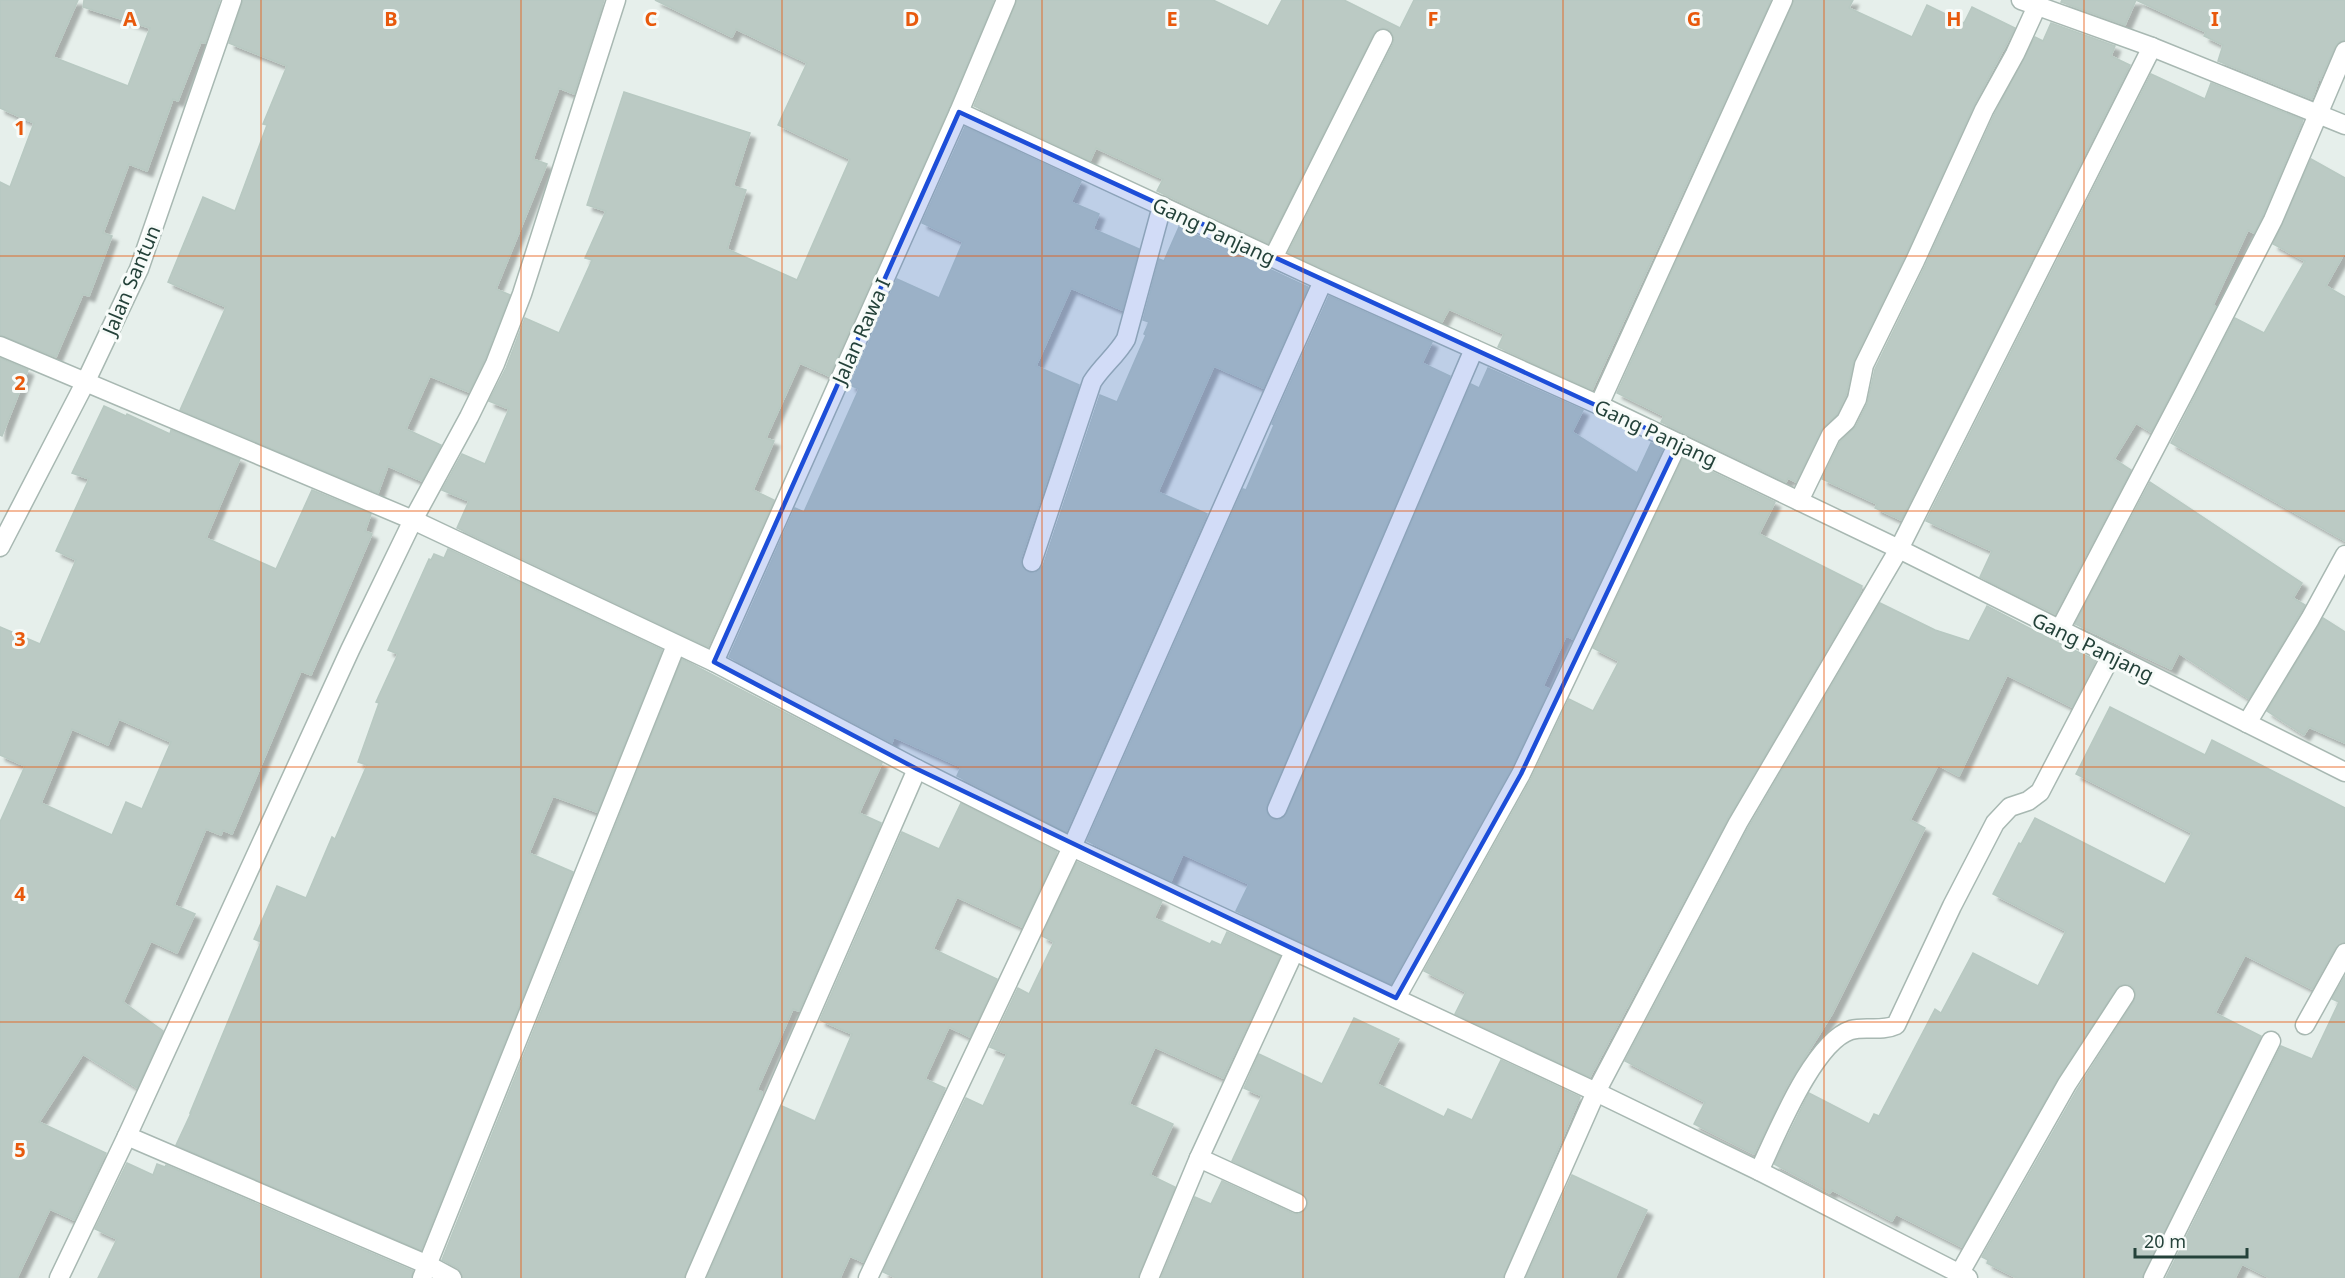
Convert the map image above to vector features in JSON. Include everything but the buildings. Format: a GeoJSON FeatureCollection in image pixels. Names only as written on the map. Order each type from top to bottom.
{"type":"FeatureCollection","features":[{"type":"Feature","properties":{"kind":"street","name":"Jalan Santun"},"geometry":{"type":"LineString","coordinates":[[0,547],[85,383],[139,269],[232,0]]}},
{"type":"Feature","properties":{"kind":"street"},"geometry":{"type":"LineString","coordinates":[[59,1278],[127,1136],[350,650],[413,520],[469,417],[506,334],[522,294],[616,0]]}},
{"type":"Feature","properties":{"kind":"street","name":"Jalan Rawa I"},"geometry":{"type":"LineString","coordinates":[[714,662],[959,112],[1006,0]]}},
{"type":"Feature","properties":{"kind":"street"},"geometry":{"type":"LineString","coordinates":[[1599,405],[1783,0]]}},
{"type":"Feature","properties":{"kind":"street"},"geometry":{"type":"LineString","coordinates":[[1799,501],[1831,435],[1846,421],[1857,399],[1864,365],[1915,261],[1984,110],[2015,54],[2029,3],[2152,47],[2345,125]]}},
{"type":"Feature","properties":{"kind":"street"},"geometry":{"type":"LineString","coordinates":[[1273,258],[1383,39]]}},
{"type":"Feature","properties":{"kind":"street"},"geometry":{"type":"LineString","coordinates":[[1514,1278],[1596,1092],[1738,823],[1899,549],[2152,47]]}},
{"type":"Feature","properties":{"kind":"street"},"geometry":{"type":"LineString","coordinates":[[2059,631],[2186,391],[2272,220],[2345,51]]}},
{"type":"Feature","properties":{"kind":"street","name":"Gang Panjang"},"geometry":{"type":"LineString","coordinates":[[959,112],[1323,281],[1599,405],[1899,549],[2345,772]]}},
{"type":"Feature","properties":{"kind":"street"},"geometry":{"type":"LineString","coordinates":[[1032,562],[1092,382],[1102,367],[1120,350],[1126,339],[1162,206]]}},
{"type":"Feature","properties":{"kind":"street"},"geometry":{"type":"LineString","coordinates":[[868,1278],[1072,847],[1323,281]]}},
{"type":"Feature","properties":{"kind":"street"},"geometry":{"type":"LineString","coordinates":[[0,346],[413,520],[714,662],[916,769],[1072,847],[1596,1092],[1759,1171],[1961,1277],[2067,1084],[2125,995]]}},
{"type":"Feature","properties":{"kind":"street"},"geometry":{"type":"LineString","coordinates":[[1277,809],[1474,349]]}},
{"type":"Feature","properties":{"kind":"street"},"geometry":{"type":"LineString","coordinates":[[1396,998],[1521,774],[1678,443]]}},
{"type":"Feature","properties":{"kind":"street"},"geometry":{"type":"LineString","coordinates":[[2247,723],[2310,619],[2345,555]]}},
{"type":"Feature","properties":{"kind":"street"},"geometry":{"type":"LineString","coordinates":[[425,1272],[676,645]]}},
{"type":"Feature","properties":{"kind":"street"},"geometry":{"type":"LineString","coordinates":[[1759,1171],[1812,1064],[1837,1038],[1850,1030],[1881,1030],[1896,1025],[1952,906],[1995,823],[2010,807],[2028,801],[2040,792],[2111,656]]}},
{"type":"Feature","properties":{"kind":"street"},"geometry":{"type":"LineString","coordinates":[[695,1278],[916,769]]}},
{"type":"Feature","properties":{"kind":"street"},"geometry":{"type":"LineString","coordinates":[[1149,1278],[1199,1158],[1294,952]]}},
{"type":"Feature","properties":{"kind":"street"},"geometry":{"type":"LineString","coordinates":[[2305,1025],[2345,953]]}},
{"type":"Feature","properties":{"kind":"street"},"geometry":{"type":"LineString","coordinates":[[2153,1278],[2271,1041]]}},
{"type":"Feature","properties":{"kind":"street"},"geometry":{"type":"LineString","coordinates":[[127,1136],[425,1272],[452,1278]]}},
{"type":"Feature","properties":{"kind":"street"},"geometry":{"type":"LineString","coordinates":[[1199,1158],[1297,1203]]}},
{"type":"Feature","properties":{"kind":"highlighted area"},"geometry":{"type":"Polygon","coordinates":[[[959,112],[1678,443],[1521,774],[1396,998],[917,769],[714,662],[959,112]]]}}]}
